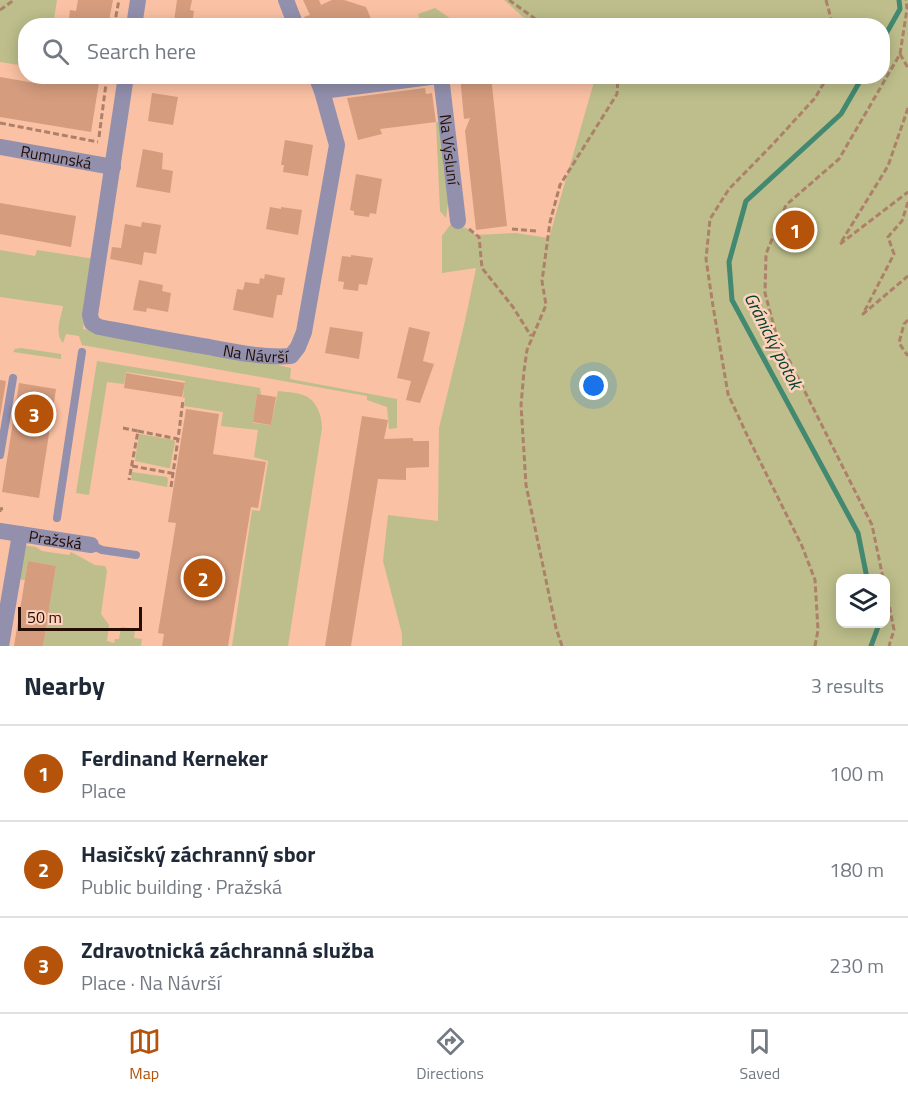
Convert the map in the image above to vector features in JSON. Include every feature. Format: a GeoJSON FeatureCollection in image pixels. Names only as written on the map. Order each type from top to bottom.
{"type":"FeatureCollection","features":[{"type":"Feature","properties":{"kind":"street"},"geometry":{"type":"LineString","coordinates":[[135,18],[138,0]]}},
{"type":"Feature","properties":{"kind":"street"},"geometry":{"type":"LineString","coordinates":[[286,0],[293,18]]}},
{"type":"Feature","properties":{"kind":"street"},"geometry":{"type":"LineString","coordinates":[[112,167],[125,84]]}},
{"type":"Feature","properties":{"kind":"street","name":"Na Návrší"},"geometry":{"type":"LineString","coordinates":[[112,167],[90,315],[92,323],[99,327],[235,352],[291,356],[298,347],[304,332],[337,145],[319,84]]}},
{"type":"Feature","properties":{"kind":"street","name":"Na Výsluní"},"geometry":{"type":"LineString","coordinates":[[441,84],[458,221]]}},
{"type":"Feature","properties":{"kind":"street","name":"Rumunská"},"geometry":{"type":"LineString","coordinates":[[0,147],[112,167]]}},
{"type":"Feature","properties":{"kind":"street","name":"Pražská"},"geometry":{"type":"LineString","coordinates":[[0,531],[91,545]]}},
{"type":"Feature","properties":{"kind":"street","name":"Pražská"},"geometry":{"type":"LineString","coordinates":[[1,646],[20,534]]}},
{"type":"Feature","properties":{"kind":"lane"},"geometry":{"type":"LineString","coordinates":[[57,518],[82,352]]}},
{"type":"Feature","properties":{"kind":"lane"},"geometry":{"type":"LineString","coordinates":[[0,456],[13,378]]}},
{"type":"Feature","properties":{"kind":"lane"},"geometry":{"type":"LineString","coordinates":[[91,545],[102,550],[135,555]]}},
{"type":"Feature","properties":{"kind":"path"},"geometry":{"type":"LineString","coordinates":[[0,10],[14,0]]}},
{"type":"Feature","properties":{"kind":"path"},"geometry":{"type":"LineString","coordinates":[[116,18],[119,0]]}},
{"type":"Feature","properties":{"kind":"path"},"geometry":{"type":"LineString","coordinates":[[509,0],[534,18]]}},
{"type":"Feature","properties":{"kind":"path"},"geometry":{"type":"LineString","coordinates":[[826,0],[831,18]]}},
{"type":"Feature","properties":{"kind":"path"},"geometry":{"type":"LineString","coordinates":[[890,71],[900,54],[907,9],[906,0]]}},
{"type":"Feature","properties":{"kind":"path"},"geometry":{"type":"LineString","coordinates":[[900,54],[908,68]]}},
{"type":"Feature","properties":{"kind":"path"},"geometry":{"type":"LineString","coordinates":[[562,646],[556,628],[525,476],[521,405],[526,350],[546,305],[542,281],[550,222],[560,185],[617,94],[618,84]]}},
{"type":"Feature","properties":{"kind":"path"},"geometry":{"type":"LineString","coordinates":[[815,646],[818,630],[815,580],[802,546],[728,394],[706,259],[710,219],[729,189],[815,98],[823,84]]}},
{"type":"Feature","properties":{"kind":"path"},"geometry":{"type":"LineString","coordinates":[[882,574],[872,525],[776,334],[765,293],[766,254],[786,205],[839,159],[883,84]]}},
{"type":"Feature","properties":{"kind":"path"},"geometry":{"type":"LineString","coordinates":[[908,108],[888,166],[840,244],[908,192]]}},
{"type":"Feature","properties":{"kind":"path"},"geometry":{"type":"LineString","coordinates":[[0,123],[98,142]]}},
{"type":"Feature","properties":{"kind":"path"},"geometry":{"type":"LineString","coordinates":[[908,202],[902,221],[888,237],[894,254],[863,314],[908,276]]}},
{"type":"Feature","properties":{"kind":"path"},"geometry":{"type":"LineString","coordinates":[[458,221],[479,237],[482,268],[513,307],[531,336]]}},
{"type":"Feature","properties":{"kind":"path"},"geometry":{"type":"LineString","coordinates":[[512,229],[536,231]]}},
{"type":"Feature","properties":{"kind":"path"},"geometry":{"type":"LineString","coordinates":[[908,320],[904,324],[899,344],[908,356]]}},
{"type":"Feature","properties":{"kind":"path"},"geometry":{"type":"LineString","coordinates":[[171,487],[183,400]]}},
{"type":"Feature","properties":{"kind":"path"},"geometry":{"type":"LineString","coordinates":[[123,428],[178,439]]}},
{"type":"Feature","properties":{"kind":"path"},"geometry":{"type":"LineString","coordinates":[[129,480],[138,431]]}},
{"type":"Feature","properties":{"kind":"path"},"geometry":{"type":"LineString","coordinates":[[132,466],[174,474]]}},
{"type":"Feature","properties":{"kind":"path"},"geometry":{"type":"LineString","coordinates":[[0,512],[2,507],[5,508]]}},
{"type":"Feature","properties":{"kind":"path"},"geometry":{"type":"LineString","coordinates":[[889,646],[894,630],[890,612]]}},
{"type":"Feature","properties":{"kind":"green space"},"geometry":{"type":"Polygon","coordinates":[[[0,0],[57,0],[54,18],[18,18],[18,65],[0,62],[0,0]]]}},
{"type":"Feature","properties":{"kind":"green space"},"geometry":{"type":"Polygon","coordinates":[[[504,0],[908,0],[908,646],[402,646],[402,634],[383,561],[388,515],[438,521],[439,428],[476,268],[442,273],[442,236],[450,225],[466,228],[476,235],[515,233],[549,238],[593,84],[890,84],[890,18],[524,18],[504,0]]]}},
{"type":"Feature","properties":{"kind":"green space"},"geometry":{"type":"Polygon","coordinates":[[[435,8],[450,18],[419,18],[418,14],[435,8]]]}},
{"type":"Feature","properties":{"kind":"green space"},"geometry":{"type":"Polygon","coordinates":[[[436,122],[442,123],[443,166],[449,196],[446,218],[440,211],[436,122]]]}},
{"type":"Feature","properties":{"kind":"green space"},"geometry":{"type":"Polygon","coordinates":[[[0,250],[35,256],[37,250],[95,259],[83,329],[245,357],[291,368],[290,379],[397,399],[397,428],[389,429],[387,407],[367,400],[367,396],[82,345],[79,336],[66,334],[63,343],[59,330],[63,306],[0,297],[0,250]]]}},
{"type":"Feature","properties":{"kind":"green space"},"geometry":{"type":"Polygon","coordinates":[[[21,348],[61,354],[61,359],[13,352],[21,348]]]}},
{"type":"Feature","properties":{"kind":"green space"},"geometry":{"type":"Polygon","coordinates":[[[97,361],[260,388],[261,395],[257,394],[253,423],[271,425],[278,391],[303,395],[315,404],[321,418],[322,428],[288,646],[232,646],[252,510],[260,511],[268,461],[254,457],[258,430],[221,426],[223,412],[184,406],[185,381],[126,372],[124,384],[107,382],[89,495],[76,493],[97,361]]]}},
{"type":"Feature","properties":{"kind":"green space"},"geometry":{"type":"Polygon","coordinates":[[[139,434],[174,440],[170,468],[135,461],[139,434]]]}},
{"type":"Feature","properties":{"kind":"green space"},"geometry":{"type":"Polygon","coordinates":[[[132,472],[167,477],[167,487],[131,480],[132,472]]]}},
{"type":"Feature","properties":{"kind":"green space"},"geometry":{"type":"Polygon","coordinates":[[[22,545],[69,555],[71,552],[95,565],[105,566],[107,571],[101,614],[109,625],[107,641],[114,643],[115,639],[119,639],[121,627],[135,629],[134,638],[142,639],[141,646],[43,646],[56,566],[28,561],[25,580],[17,579],[22,545]]]}},
{"type":"Feature","properties":{"kind":"building"},"geometry":{"type":"Polygon","coordinates":[[[78,0],[113,0],[110,18],[69,18],[70,10],[76,11],[78,0]]]}},
{"type":"Feature","properties":{"kind":"building"},"geometry":{"type":"Polygon","coordinates":[[[177,0],[192,0],[190,10],[194,11],[193,18],[174,18],[177,0]]]}},
{"type":"Feature","properties":{"kind":"building"},"geometry":{"type":"Polygon","coordinates":[[[303,0],[319,0],[321,5],[332,0],[344,0],[366,7],[371,18],[304,18],[310,15],[303,0]]]}},
{"type":"Feature","properties":{"kind":"building"},"geometry":{"type":"Polygon","coordinates":[[[0,77],[18,80],[18,84],[99,84],[91,132],[0,117],[0,77]]]}},
{"type":"Feature","properties":{"kind":"building"},"geometry":{"type":"Polygon","coordinates":[[[461,84],[492,84],[507,226],[476,230],[465,131],[470,118],[464,119],[461,84]]]}},
{"type":"Feature","properties":{"kind":"building"},"geometry":{"type":"Polygon","coordinates":[[[425,88],[426,94],[432,93],[436,122],[380,129],[382,134],[358,140],[347,98],[425,88]]]}},
{"type":"Feature","properties":{"kind":"building"},"geometry":{"type":"Polygon","coordinates":[[[152,93],[178,97],[173,125],[148,121],[152,93]]]}},
{"type":"Feature","properties":{"kind":"building"},"geometry":{"type":"Polygon","coordinates":[[[285,140],[313,145],[308,176],[283,172],[284,165],[281,165],[285,140]]]}},
{"type":"Feature","properties":{"kind":"building"},"geometry":{"type":"Polygon","coordinates":[[[143,149],[163,153],[162,169],[173,171],[170,193],[136,187],[143,149]]]}},
{"type":"Feature","properties":{"kind":"building"},"geometry":{"type":"Polygon","coordinates":[[[356,174],[382,179],[376,214],[370,213],[369,217],[354,215],[354,211],[350,210],[356,174]]]}},
{"type":"Feature","properties":{"kind":"building"},"geometry":{"type":"Polygon","coordinates":[[[0,203],[76,216],[71,247],[0,234],[0,203]]]}},
{"type":"Feature","properties":{"kind":"building"},"geometry":{"type":"Polygon","coordinates":[[[270,207],[302,210],[298,235],[266,229],[270,207]]]}},
{"type":"Feature","properties":{"kind":"building"},"geometry":{"type":"Polygon","coordinates":[[[142,222],[161,225],[156,254],[144,252],[142,265],[110,259],[112,247],[121,248],[125,224],[141,227],[142,222]]]}},
{"type":"Feature","properties":{"kind":"building"},"geometry":{"type":"Polygon","coordinates":[[[351,255],[373,258],[367,285],[359,284],[358,291],[343,289],[344,282],[338,281],[342,256],[351,257],[351,255]]]}},
{"type":"Feature","properties":{"kind":"building"},"geometry":{"type":"Polygon","coordinates":[[[265,274],[285,278],[282,295],[277,295],[273,318],[233,310],[237,289],[243,290],[245,282],[259,284],[260,278],[264,279],[265,274]]]}},
{"type":"Feature","properties":{"kind":"building"},"geometry":{"type":"Polygon","coordinates":[[[139,280],[163,285],[162,291],[171,293],[168,312],[147,308],[146,312],[133,310],[139,280]]]}},
{"type":"Feature","properties":{"kind":"building"},"geometry":{"type":"Polygon","coordinates":[[[330,327],[363,332],[359,359],[325,353],[330,327]]]}},
{"type":"Feature","properties":{"kind":"building"},"geometry":{"type":"Polygon","coordinates":[[[409,327],[430,332],[423,361],[434,364],[420,403],[406,400],[411,381],[397,378],[409,327]]]}},
{"type":"Feature","properties":{"kind":"building"},"geometry":{"type":"Polygon","coordinates":[[[126,373],[185,383],[182,397],[124,388],[126,373]]]}},
{"type":"Feature","properties":{"kind":"building"},"geometry":{"type":"Polygon","coordinates":[[[0,380],[6,381],[0,417],[0,380]]]}},
{"type":"Feature","properties":{"kind":"building"},"geometry":{"type":"Polygon","coordinates":[[[19,383],[56,389],[39,498],[2,492],[19,383]]]}},
{"type":"Feature","properties":{"kind":"building"},"geometry":{"type":"Polygon","coordinates":[[[257,394],[276,397],[271,425],[253,422],[257,394]]]}},
{"type":"Feature","properties":{"kind":"building"},"geometry":{"type":"Polygon","coordinates":[[[186,409],[219,414],[213,454],[266,462],[258,508],[251,507],[228,646],[162,646],[164,634],[158,633],[176,523],[168,522],[186,409]]]}},
{"type":"Feature","properties":{"kind":"building"},"geometry":{"type":"Polygon","coordinates":[[[362,416],[388,420],[384,439],[413,438],[413,441],[429,441],[429,467],[406,468],[406,480],[378,479],[351,646],[325,646],[362,416]]]}},
{"type":"Feature","properties":{"kind":"building"},"geometry":{"type":"Polygon","coordinates":[[[28,561],[56,566],[43,646],[14,646],[28,561]]]}},
{"type":"Feature","properties":{"kind":"waterway","name":"Gránický potok"},"geometry":{"type":"LineString","coordinates":[[890,27],[900,9],[899,0]]}},
{"type":"Feature","properties":{"kind":"waterway","name":"Gránický potok"},"geometry":{"type":"LineString","coordinates":[[858,84],[841,114],[746,201],[729,262],[732,300],[858,533],[866,574]]}},
{"type":"Feature","properties":{"kind":"waterway","name":"Gránický potok"},"geometry":{"type":"LineString","coordinates":[[871,646],[878,628]]}},
{"type":"Feature","properties":{"kind":"place","name":"Ferdinand Kerneker"},"geometry":{"type":"Point","coordinates":[795,230]}},
{"type":"Feature","properties":{"kind":"place","name":"Zdravotnická záchranná služba"},"geometry":{"type":"Point","coordinates":[34,414]}},
{"type":"Feature","properties":{"kind":"place","name":"Hasičský záchranný sbor"},"geometry":{"type":"Point","coordinates":[203,578]}}]}
